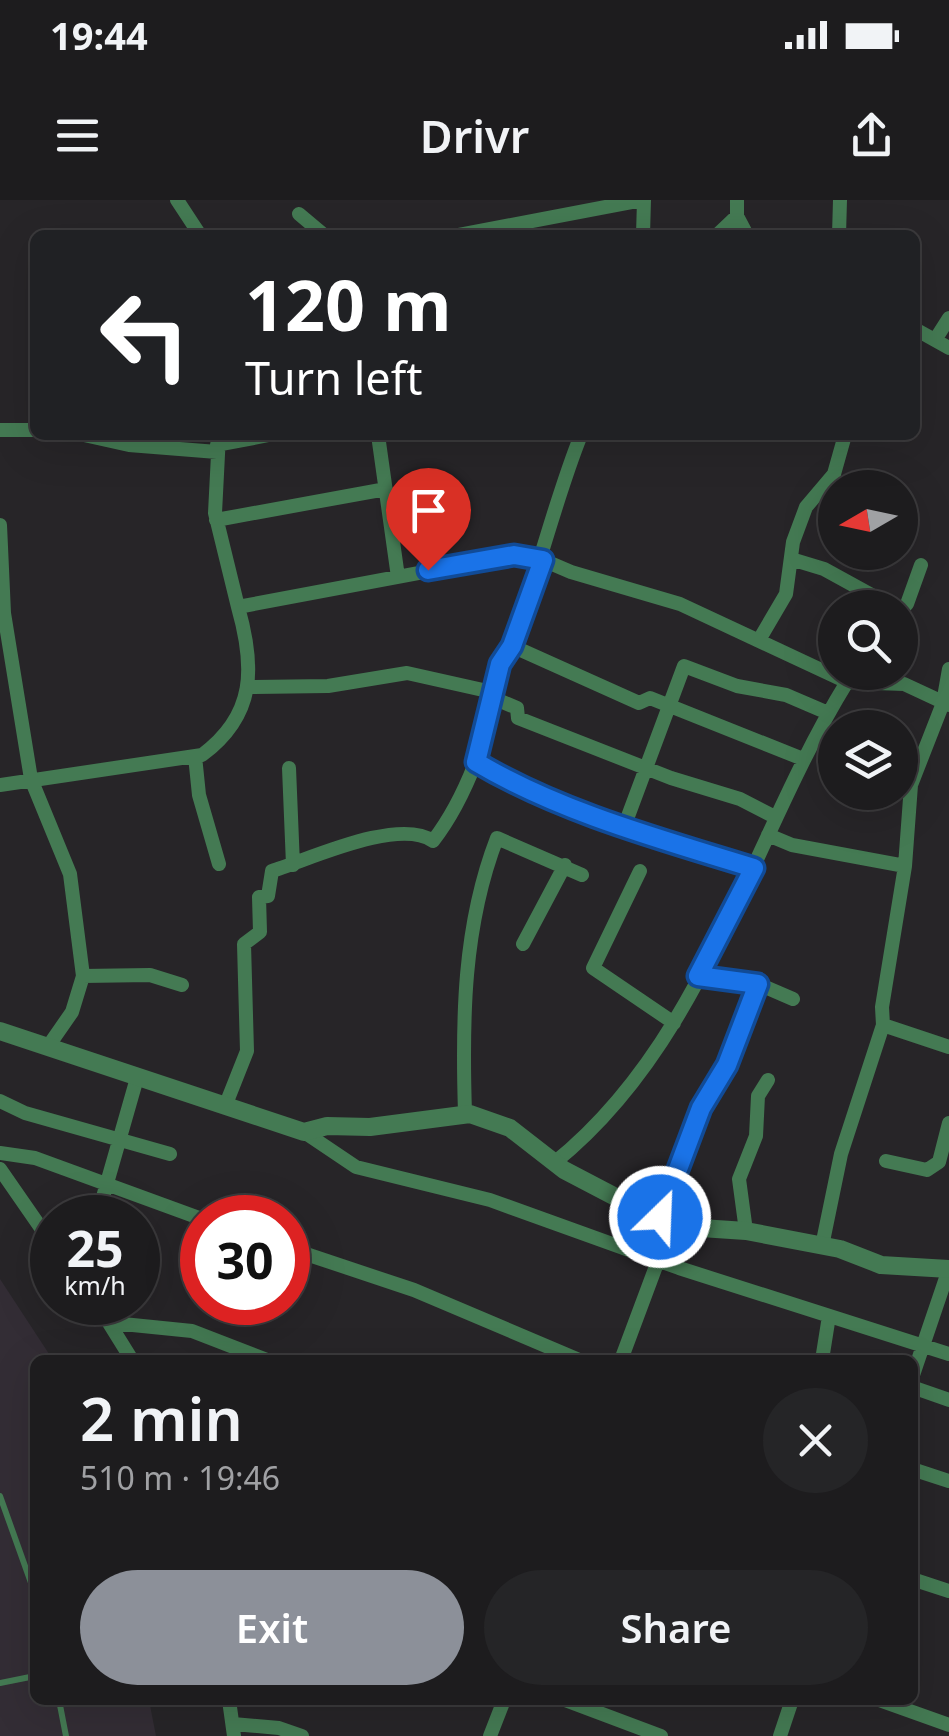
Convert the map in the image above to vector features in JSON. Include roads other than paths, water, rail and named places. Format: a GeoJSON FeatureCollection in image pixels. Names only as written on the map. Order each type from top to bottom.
{"type":"FeatureCollection","features":[{"type":"Feature","properties":{"kind":"street"},"geometry":{"type":"LineString","coordinates":[[178,200],[197,230]]}},
{"type":"Feature","properties":{"kind":"street"},"geometry":{"type":"LineString","coordinates":[[485,230],[643,200],[643,230]]}},
{"type":"Feature","properties":{"kind":"street"},"geometry":{"type":"LineString","coordinates":[[726,200],[737,206],[745,230]]}},
{"type":"Feature","properties":{"kind":"street"},"geometry":{"type":"LineString","coordinates":[[839,230],[840,200]]}},
{"type":"Feature","properties":{"kind":"street"},"geometry":{"type":"LineString","coordinates":[[721,230],[737,206]]}},
{"type":"Feature","properties":{"kind":"street"},"geometry":{"type":"LineString","coordinates":[[299,214],[318,230]]}},
{"type":"Feature","properties":{"kind":"street"},"geometry":{"type":"LineString","coordinates":[[920,332],[942,344],[949,318]]}},
{"type":"Feature","properties":{"kind":"street"},"geometry":{"type":"LineString","coordinates":[[0,430],[30,430]]}},
{"type":"Feature","properties":{"kind":"street"},"geometry":{"type":"LineString","coordinates":[[0,785],[195,756],[220,742],[236,722],[248,687],[250,648],[216,520],[217,444],[129,444],[109,440]]}},
{"type":"Feature","properties":{"kind":"street"},"geometry":{"type":"LineString","coordinates":[[379,440],[398,577]]}},
{"type":"Feature","properties":{"kind":"street"},"geometry":{"type":"LineString","coordinates":[[226,1104],[247,1051],[244,944],[260,932],[259,897],[268,896],[272,871],[320,850],[392,836],[427,836],[433,841],[445,826],[476,762],[500,664],[512,646],[543,560],[552,516],[579,440]]}},
{"type":"Feature","properties":{"kind":"street"},"geometry":{"type":"LineString","coordinates":[[759,640],[786,594],[790,559],[806,507],[834,474],[844,440]]}},
{"type":"Feature","properties":{"kind":"street"},"geometry":{"type":"LineString","coordinates":[[216,520],[386,488]]}},
{"type":"Feature","properties":{"kind":"street"},"geometry":{"type":"LineString","coordinates":[[0,526],[2,613],[30,779],[70,874],[83,976],[72,1012],[48,1048]]}},
{"type":"Feature","properties":{"kind":"street"},"geometry":{"type":"LineString","coordinates":[[238,606],[514,555],[543,560],[631,592],[680,604],[818,668]]}},
{"type":"Feature","properties":{"kind":"street"},"geometry":{"type":"LineString","coordinates":[[790,559],[824,569],[864,590]]}},
{"type":"Feature","properties":{"kind":"street"},"geometry":{"type":"LineString","coordinates":[[912,590],[921,565]]}},
{"type":"Feature","properties":{"kind":"street"},"geometry":{"type":"LineString","coordinates":[[512,646],[616,696],[639,703],[650,698],[803,759]]}},
{"type":"Feature","properties":{"kind":"street"},"geometry":{"type":"LineString","coordinates":[[624,827],[684,666],[737,686],[786,695],[821,710]]}},
{"type":"Feature","properties":{"kind":"street"},"geometry":{"type":"LineString","coordinates":[[822,1246],[841,1154],[883,1025],[882,1007],[906,866],[911,785],[946,704],[949,669]]}},
{"type":"Feature","properties":{"kind":"street"},"geometry":{"type":"LineString","coordinates":[[248,687],[328,686],[407,673],[491,694],[516,708],[518,718],[740,799],[775,817]]}},
{"type":"Feature","properties":{"kind":"street"},"geometry":{"type":"LineString","coordinates":[[917,690],[946,704]]}},
{"type":"Feature","properties":{"kind":"street"},"geometry":{"type":"LineString","coordinates":[[554,1163],[619,1104],[674,1023],[754,868],[818,731]]}},
{"type":"Feature","properties":{"kind":"street"},"geometry":{"type":"LineString","coordinates":[[195,756],[199,796],[219,864]]}},
{"type":"Feature","properties":{"kind":"street"},"geometry":{"type":"LineString","coordinates":[[476,762],[500,776],[624,827],[754,868]]}},
{"type":"Feature","properties":{"kind":"street"},"geometry":{"type":"LineString","coordinates":[[289,768],[293,865]]}},
{"type":"Feature","properties":{"kind":"street"},"geometry":{"type":"LineString","coordinates":[[768,835],[806,848],[906,866]]}},
{"type":"Feature","properties":{"kind":"street"},"geometry":{"type":"LineString","coordinates":[[464,1113],[463,989],[474,918],[496,838],[582,875]]}},
{"type":"Feature","properties":{"kind":"street"},"geometry":{"type":"LineString","coordinates":[[523,944],[526,934],[536,928],[565,865]]}},
{"type":"Feature","properties":{"kind":"street"},"geometry":{"type":"LineString","coordinates":[[640,871],[593,968],[674,1023]]}},
{"type":"Feature","properties":{"kind":"street"},"geometry":{"type":"LineString","coordinates":[[83,976],[150,976],[182,985]]}},
{"type":"Feature","properties":{"kind":"street"},"geometry":{"type":"LineString","coordinates":[[698,976],[758,984],[792,999]]}},
{"type":"Feature","properties":{"kind":"street"},"geometry":{"type":"LineString","coordinates":[[623,1355],[660,1262],[666,1222],[701,1108],[727,1065],[758,984]]}},
{"type":"Feature","properties":{"kind":"street"},"geometry":{"type":"LineString","coordinates":[[883,1025],[949,1046]]}},
{"type":"Feature","properties":{"kind":"street"},"geometry":{"type":"LineString","coordinates":[[0,1032],[304,1132],[356,1167],[490,1200],[576,1228],[660,1262],[949,1354]]}},
{"type":"Feature","properties":{"kind":"street"},"geometry":{"type":"LineString","coordinates":[[103,1195],[137,1078]]}},
{"type":"Feature","properties":{"kind":"street"},"geometry":{"type":"LineString","coordinates":[[746,1231],[739,1179],[756,1136],[758,1096],[768,1080]]}},
{"type":"Feature","properties":{"kind":"street"},"geometry":{"type":"LineString","coordinates":[[0,1102],[170,1154]]}},
{"type":"Feature","properties":{"kind":"street"},"geometry":{"type":"LineString","coordinates":[[304,1132],[327,1126],[370,1128],[464,1113],[510,1128],[554,1163],[617,1202],[666,1222],[746,1231],[822,1246],[881,1266],[949,1270],[946,1289],[918,1363]]}},
{"type":"Feature","properties":{"kind":"street"},"geometry":{"type":"LineString","coordinates":[[886,1160],[927,1170],[939,1162],[949,1123]]}},
{"type":"Feature","properties":{"kind":"street"},"geometry":{"type":"LineString","coordinates":[[0,1154],[35,1158],[180,1211]]}},
{"type":"Feature","properties":{"kind":"street"},"geometry":{"type":"LineString","coordinates":[[0,1169],[30,1212]]}},
{"type":"Feature","properties":{"kind":"street"},"geometry":{"type":"LineString","coordinates":[[310,1255],[414,1290],[567,1355]]}},
{"type":"Feature","properties":{"kind":"street"},"geometry":{"type":"LineString","coordinates":[[823,1355],[829,1316]]}},
{"type":"Feature","properties":{"kind":"street"},"geometry":{"type":"LineString","coordinates":[[114,1325],[129,1355]]}},
{"type":"Feature","properties":{"kind":"street"},"geometry":{"type":"LineString","coordinates":[[136,1325],[192,1330],[254,1355]]}},
{"type":"Feature","properties":{"kind":"street"},"geometry":{"type":"LineString","coordinates":[[918,1389],[949,1400]]}},
{"type":"Feature","properties":{"kind":"street"},"geometry":{"type":"LineString","coordinates":[[918,1471],[949,1481]]}},
{"type":"Feature","properties":{"kind":"street"},"geometry":{"type":"LineString","coordinates":[[918,1581],[949,1591]]}},
{"type":"Feature","properties":{"kind":"street"},"geometry":{"type":"LineString","coordinates":[[230,1705],[234,1730],[279,1728],[302,1736]]}},
{"type":"Feature","properties":{"kind":"street"},"geometry":{"type":"LineString","coordinates":[[490,1736],[502,1705]]}},
{"type":"Feature","properties":{"kind":"street"},"geometry":{"type":"LineString","coordinates":[[577,1705],[661,1736]]}},
{"type":"Feature","properties":{"kind":"street"},"geometry":{"type":"LineString","coordinates":[[780,1736],[790,1705]]}},
{"type":"Feature","properties":{"kind":"street"},"geometry":{"type":"LineString","coordinates":[[892,1705],[949,1726]]}},
{"type":"Feature","properties":{"kind":"lane"},"geometry":{"type":"LineString","coordinates":[[0,1496],[30,1580]]}},
{"type":"Feature","properties":{"kind":"lane"},"geometry":{"type":"LineString","coordinates":[[0,1684],[30,1677]]}},
{"type":"Feature","properties":{"kind":"lane"},"geometry":{"type":"LineString","coordinates":[[60,1705],[66,1736]]}}]}
